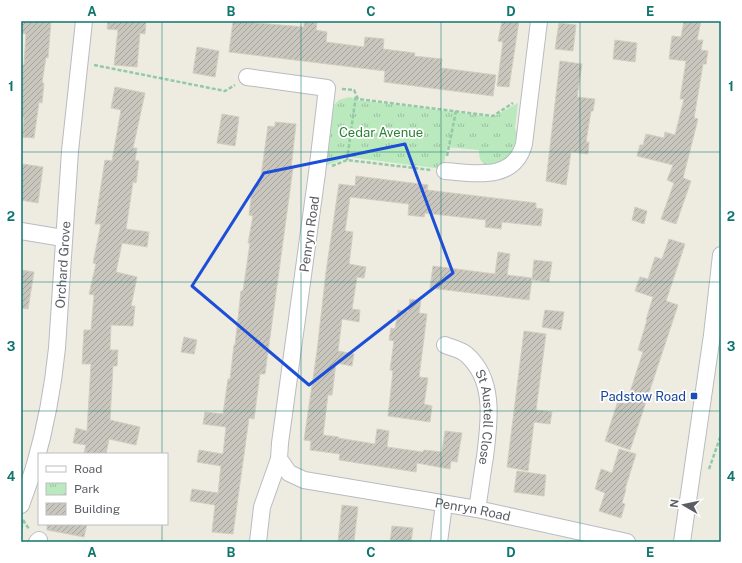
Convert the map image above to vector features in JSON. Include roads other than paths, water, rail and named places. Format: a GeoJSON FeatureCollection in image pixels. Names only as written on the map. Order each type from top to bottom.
{"type":"FeatureCollection","features":[{"type":"Feature","properties":{"kind":"street","name":"Orchard Grove"},"geometry":{"type":"LineString","coordinates":[[22,513],[46,419],[53,381],[57,348],[63,238],[70,150],[84,21]]}},
{"type":"Feature","properties":{"kind":"street"},"geometry":{"type":"LineString","coordinates":[[444,171],[495,172],[505,170],[511,166],[519,156],[522,150],[539,21]]}},
{"type":"Feature","properties":{"kind":"street","name":"Penryn Road"},"geometry":{"type":"LineString","coordinates":[[247,77],[327,88],[279,459],[262,507],[258,542]]}},
{"type":"Feature","properties":{"kind":"street"},"geometry":{"type":"LineString","coordinates":[[21,231],[63,238]]}},
{"type":"Feature","properties":{"kind":"street"},"geometry":{"type":"LineString","coordinates":[[682,542],[717,335],[721,255]]}},
{"type":"Feature","properties":{"kind":"street","name":"St Austell Close"},"geometry":{"type":"LineString","coordinates":[[445,345],[467,355],[480,371],[487,390],[489,422],[478,509]]}},
{"type":"Feature","properties":{"kind":"street","name":"Penryn Road"},"geometry":{"type":"LineString","coordinates":[[279,459],[289,473],[304,480],[478,509],[627,542]]}},
{"type":"Feature","properties":{"kind":"street"},"geometry":{"type":"LineString","coordinates":[[439,542],[444,504]]}},
{"type":"Feature","properties":{"kind":"place","name":"Padstow Road"},"geometry":{"type":"Point","coordinates":[694,396]}},
{"type":"Feature","properties":{"kind":"park label","name":"Cedar Avenue"},"geometry":{"type":"Point","coordinates":[381,132]}}]}
